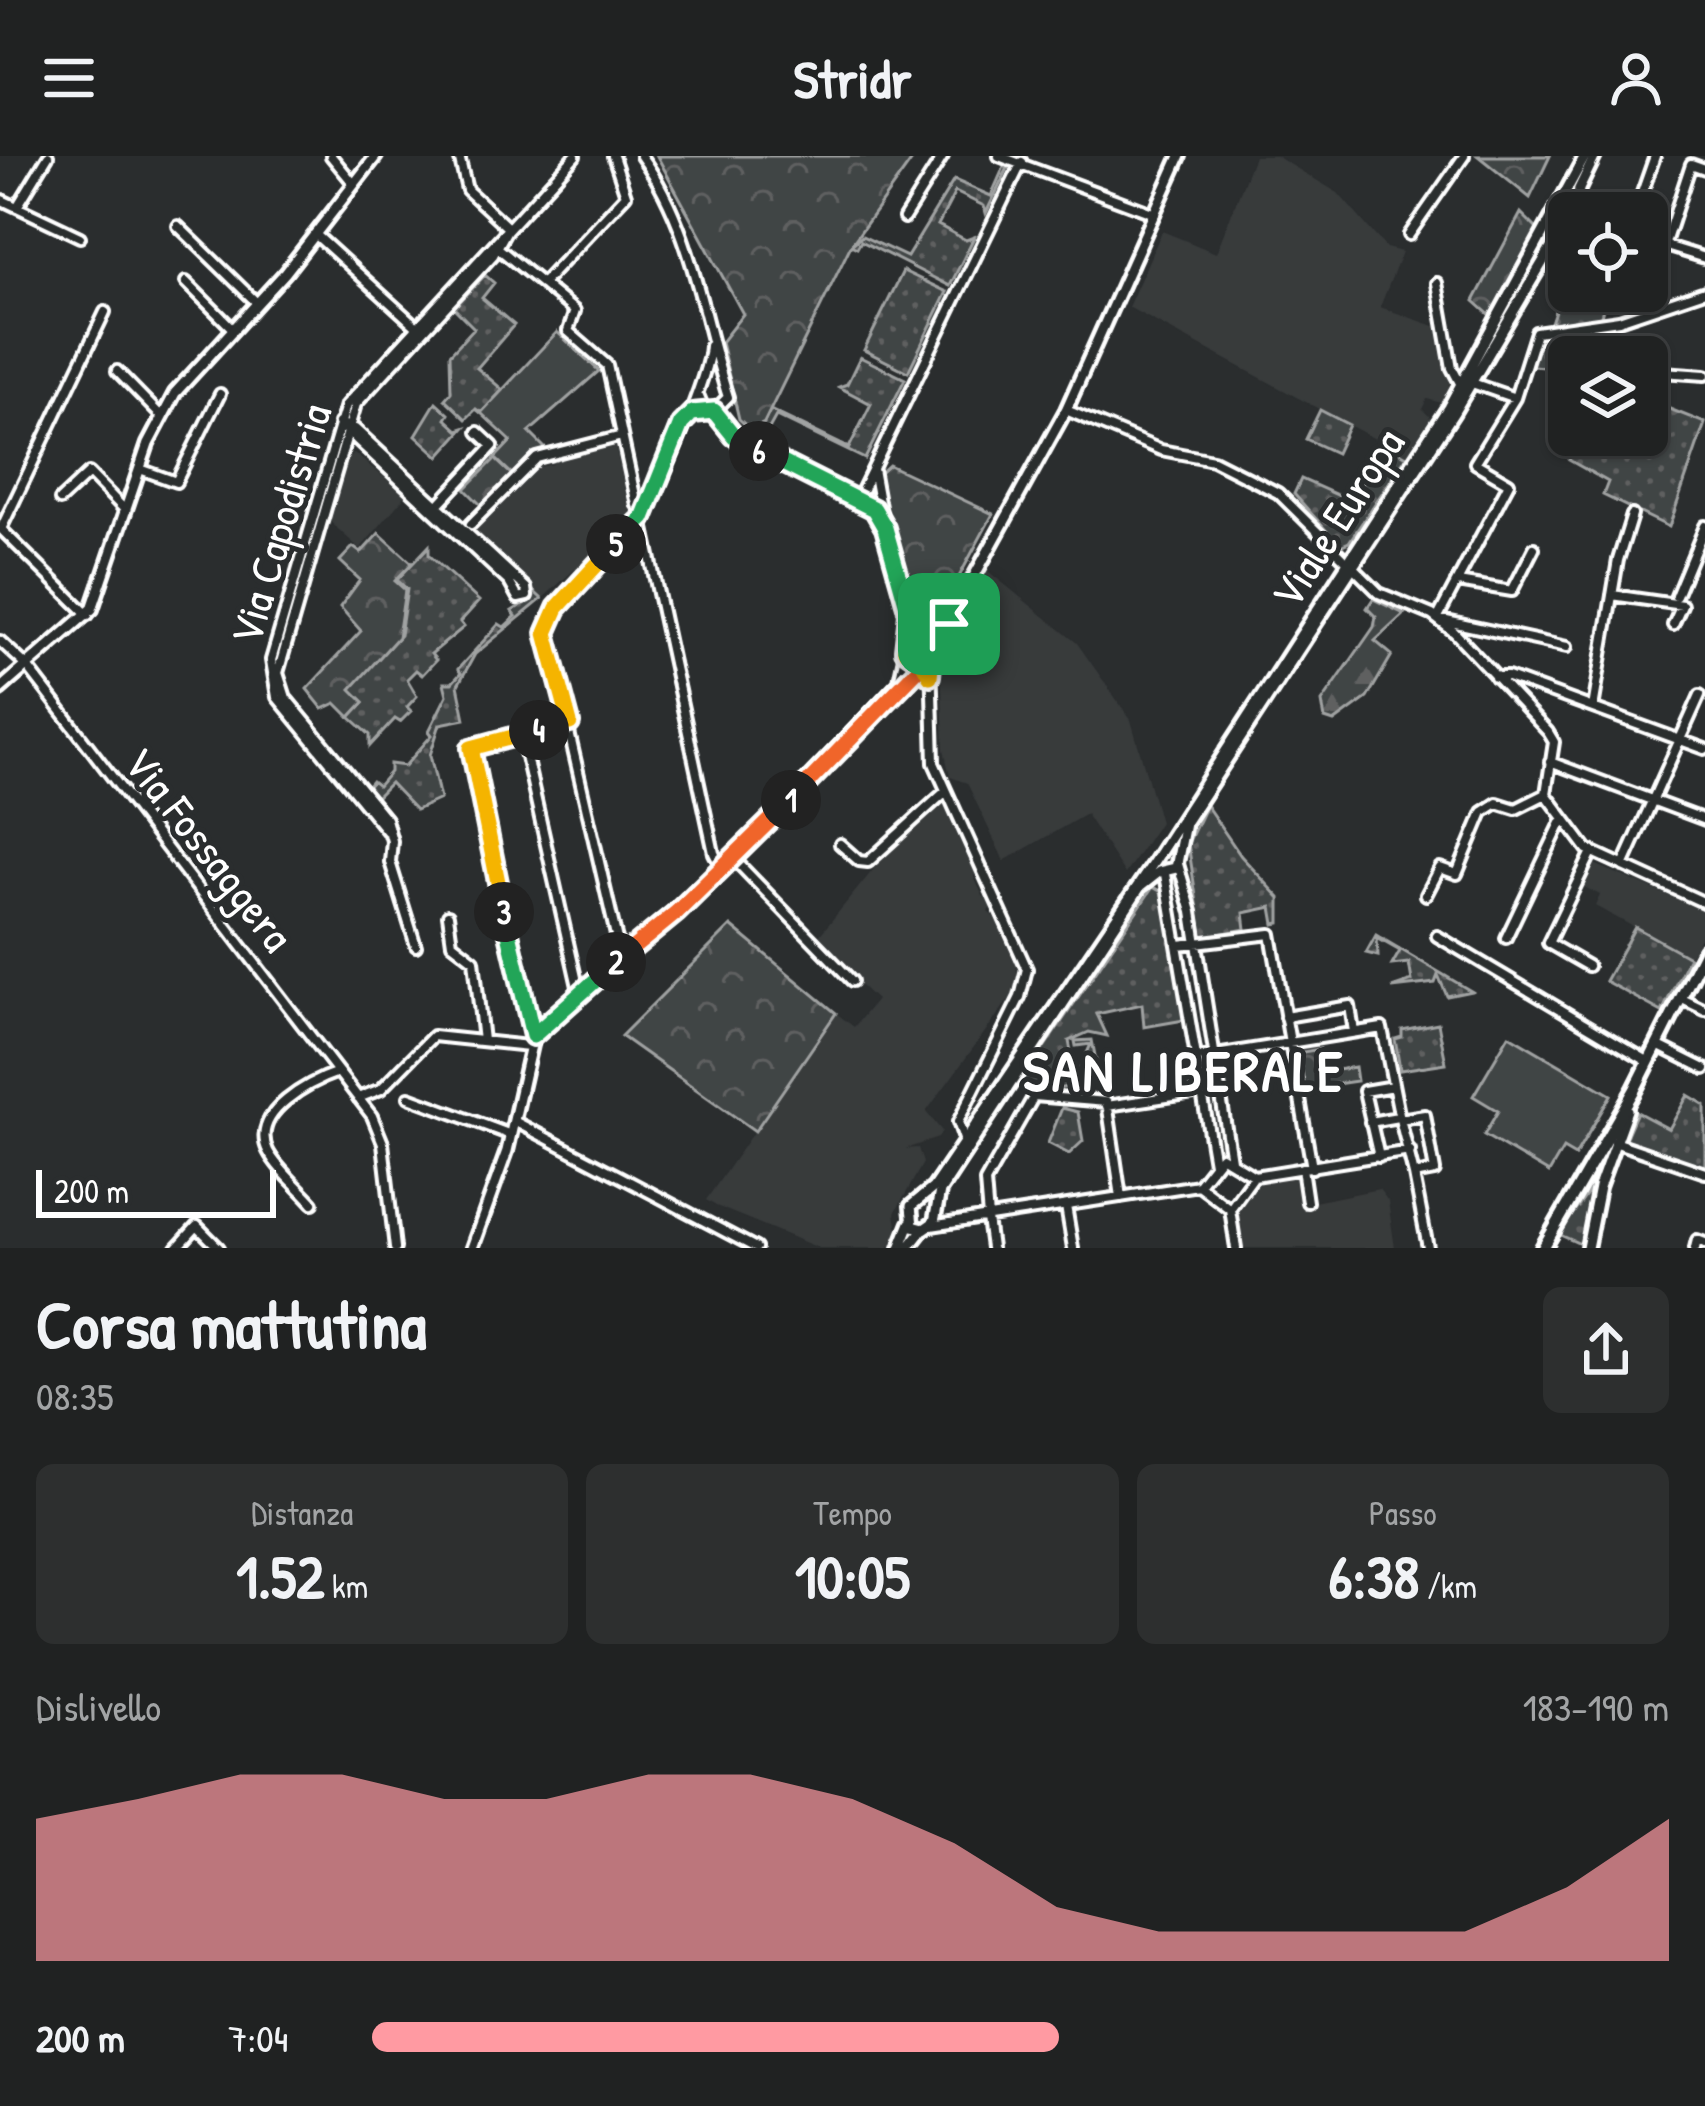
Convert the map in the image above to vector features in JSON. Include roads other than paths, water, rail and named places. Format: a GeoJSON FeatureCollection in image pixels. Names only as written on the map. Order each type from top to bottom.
{"type":"FeatureCollection","features":[{"type":"Feature","properties":{"kind":"main road"},"geometry":{"type":"LineString","coordinates":[[0,689],[88,615],[101,591],[161,416],[188,374],[316,234],[376,156]]}},
{"type":"Feature","properties":{"kind":"main road"},"geometry":{"type":"LineString","coordinates":[[472,1248],[511,1135],[531,1041],[578,992],[734,860],[933,651],[1066,410],[1180,156]]}},
{"type":"Feature","properties":{"kind":"main road"},"geometry":{"type":"LineString","coordinates":[[1564,192],[1585,156]]}},
{"type":"Feature","properties":{"kind":"main road","name":"Viale Europa"},"geometry":{"type":"LineString","coordinates":[[1582,192],[1595,156]]}},
{"type":"Feature","properties":{"kind":"main road","name":"Viale Europa"},"geometry":{"type":"LineString","coordinates":[[1467,384],[1548,222]]}},
{"type":"Feature","properties":{"kind":"main road","name":"Viale Europa"},"geometry":{"type":"LineString","coordinates":[[904,1248],[909,1210],[1159,865],[1548,256]]}},
{"type":"Feature","properties":{"kind":"main road","name":"Viale Europa"},"geometry":{"type":"LineString","coordinates":[[904,1248],[931,1220],[1140,887],[1159,865],[1176,859],[1185,823],[1350,567]]}},
{"type":"Feature","properties":{"kind":"main road"},"geometry":{"type":"LineString","coordinates":[[895,689],[906,646],[949,624]]}},
{"type":"Feature","properties":{"kind":"main road"},"geometry":{"type":"LineString","coordinates":[[925,635],[933,651]]}},
{"type":"Feature","properties":{"kind":"main road"},"geometry":{"type":"LineString","coordinates":[[906,646],[921,662]]}},
{"type":"Feature","properties":{"kind":"main road"},"geometry":{"type":"LineString","coordinates":[[1159,865],[1176,859]]}},
{"type":"Feature","properties":{"kind":"main road"},"geometry":{"type":"LineString","coordinates":[[1543,1248],[1635,1089],[1705,950]]}},
{"type":"Feature","properties":{"kind":"main road"},"geometry":{"type":"LineString","coordinates":[[1587,1248],[1614,1142],[1635,1089]]}},
{"type":"Feature","properties":{"kind":"main road"},"geometry":{"type":"LineString","coordinates":[[910,1223],[931,1220],[918,1202]]}},
{"type":"Feature","properties":{"kind":"street"},"geometry":{"type":"LineString","coordinates":[[17,207],[47,156]]}},
{"type":"Feature","properties":{"kind":"street"},"geometry":{"type":"LineString","coordinates":[[331,156],[354,184]]}},
{"type":"Feature","properties":{"kind":"street"},"geometry":{"type":"LineString","coordinates":[[460,156],[466,190],[508,228]]}},
{"type":"Feature","properties":{"kind":"street","name":"Via Capodistria"},"geometry":{"type":"LineString","coordinates":[[392,837],[280,702],[270,678],[357,388],[575,156]]}},
{"type":"Feature","properties":{"kind":"street"},"geometry":{"type":"LineString","coordinates":[[542,284],[626,195],[613,156]]}},
{"type":"Feature","properties":{"kind":"street"},"geometry":{"type":"LineString","coordinates":[[641,156],[675,207],[727,401],[729,429]]}},
{"type":"Feature","properties":{"kind":"street"},"geometry":{"type":"LineString","coordinates":[[904,218],[944,156]]}},
{"type":"Feature","properties":{"kind":"street"},"geometry":{"type":"LineString","coordinates":[[999,156],[1155,214]]}},
{"type":"Feature","properties":{"kind":"street"},"geometry":{"type":"LineString","coordinates":[[1409,235],[1464,156]]}},
{"type":"Feature","properties":{"kind":"street"},"geometry":{"type":"LineString","coordinates":[[1643,192],[1654,156]]}},
{"type":"Feature","properties":{"kind":"street"},"geometry":{"type":"LineString","coordinates":[[859,500],[1022,162]]}},
{"type":"Feature","properties":{"kind":"street"},"geometry":{"type":"LineString","coordinates":[[1668,234],[1691,164],[1705,169]]}},
{"type":"Feature","properties":{"kind":"street"},"geometry":{"type":"LineString","coordinates":[[0,199],[80,236]]}},
{"type":"Feature","properties":{"kind":"street"},"geometry":{"type":"LineString","coordinates":[[178,226],[256,302]]}},
{"type":"Feature","properties":{"kind":"street"},"geometry":{"type":"LineString","coordinates":[[316,234],[418,328]]}},
{"type":"Feature","properties":{"kind":"street"},"geometry":{"type":"LineString","coordinates":[[495,245],[575,311],[568,331],[607,365],[714,853],[723,870]]}},
{"type":"Feature","properties":{"kind":"street"},"geometry":{"type":"LineString","coordinates":[[1668,247],[1705,258]]}},
{"type":"Feature","properties":{"kind":"street"},"geometry":{"type":"LineString","coordinates":[[186,282],[231,327]]}},
{"type":"Feature","properties":{"kind":"street"},"geometry":{"type":"LineString","coordinates":[[1437,283],[1453,373],[1467,384],[1515,398]]}},
{"type":"Feature","properties":{"kind":"street"},"geometry":{"type":"LineString","coordinates":[[1438,619],[1508,483],[1505,477],[1479,470],[1476,458],[1515,398],[1536,332],[1619,320],[1705,291]]}},
{"type":"Feature","properties":{"kind":"street"},"geometry":{"type":"LineString","coordinates":[[88,615],[0,528],[105,311]]}},
{"type":"Feature","properties":{"kind":"street","name":"Via Capodistria"},"geometry":{"type":"LineString","coordinates":[[416,946],[391,862],[392,837],[386,819],[286,698],[278,680],[344,426],[418,328]]}},
{"type":"Feature","properties":{"kind":"street"},"geometry":{"type":"LineString","coordinates":[[621,957],[570,723],[546,644],[548,626],[557,608],[643,515],[701,389],[710,346]]}},
{"type":"Feature","properties":{"kind":"street"},"geometry":{"type":"LineString","coordinates":[[116,371],[161,416]]}},
{"type":"Feature","properties":{"kind":"street"},"geometry":{"type":"LineString","coordinates":[[1668,373],[1705,375]]}},
{"type":"Feature","properties":{"kind":"street"},"geometry":{"type":"LineString","coordinates":[[701,389],[722,385]]}},
{"type":"Feature","properties":{"kind":"street"},"geometry":{"type":"LineString","coordinates":[[701,389],[710,410],[746,444],[859,500],[885,528]]}},
{"type":"Feature","properties":{"kind":"street"},"geometry":{"type":"LineString","coordinates":[[140,470],[176,482],[220,394]]}},
{"type":"Feature","properties":{"kind":"street"},"geometry":{"type":"LineString","coordinates":[[681,424],[692,413],[727,401]]}},
{"type":"Feature","properties":{"kind":"street"},"geometry":{"type":"LineString","coordinates":[[353,410],[360,440]]}},
{"type":"Feature","properties":{"kind":"street"},"geometry":{"type":"LineString","coordinates":[[1066,410],[1161,450],[1213,460],[1268,487],[1386,597],[1438,619],[1567,647]]}},
{"type":"Feature","properties":{"kind":"street"},"geometry":{"type":"LineString","coordinates":[[344,426],[526,588],[525,598],[518,598],[509,581],[435,508]]}},
{"type":"Feature","properties":{"kind":"street"},"geometry":{"type":"LineString","coordinates":[[435,508],[493,446],[478,432]]}},
{"type":"Feature","properties":{"kind":"street"},"geometry":{"type":"LineString","coordinates":[[471,524],[537,458],[622,436]]}},
{"type":"Feature","properties":{"kind":"street"},"geometry":{"type":"LineString","coordinates":[[339,453],[360,440]]}},
{"type":"Feature","properties":{"kind":"street"},"geometry":{"type":"LineString","coordinates":[[60,500],[89,472],[126,511]]}},
{"type":"Feature","properties":{"kind":"street"},"geometry":{"type":"LineString","coordinates":[[846,493],[868,484]]}},
{"type":"Feature","properties":{"kind":"street"},"geometry":{"type":"LineString","coordinates":[[868,484],[908,602],[925,635]]}},
{"type":"Feature","properties":{"kind":"street"},"geometry":{"type":"LineString","coordinates":[[635,487],[650,500]]}},
{"type":"Feature","properties":{"kind":"street"},"geometry":{"type":"LineString","coordinates":[[1593,708],[1612,595],[1632,515]]}},
{"type":"Feature","properties":{"kind":"street"},"geometry":{"type":"LineString","coordinates":[[1676,596],[1705,526]]}},
{"type":"Feature","properties":{"kind":"street"},"geometry":{"type":"LineString","coordinates":[[1458,582],[1512,591],[1534,548]]}},
{"type":"Feature","properties":{"kind":"street"},"geometry":{"type":"LineString","coordinates":[[1612,595],[1682,604],[1672,625]]}},
{"type":"Feature","properties":{"kind":"street"},"geometry":{"type":"LineString","coordinates":[[906,646],[908,602]]}},
{"type":"Feature","properties":{"kind":"street"},"geometry":{"type":"LineString","coordinates":[[1438,619],[1550,735],[1546,794],[1562,821],[1592,852],[1705,903]]}},
{"type":"Feature","properties":{"kind":"street","name":"Via Fossaggera"},"geometry":{"type":"LineString","coordinates":[[0,640],[27,666],[358,1098],[382,1136],[395,1248]]}},
{"type":"Feature","properties":{"kind":"street"},"geometry":{"type":"LineString","coordinates":[[933,651],[932,754],[1027,969],[1025,985],[958,1122],[964,1139]]}},
{"type":"Feature","properties":{"kind":"street"},"geometry":{"type":"LineString","coordinates":[[921,662],[930,676]]}},
{"type":"Feature","properties":{"kind":"street"},"geometry":{"type":"LineString","coordinates":[[1496,677],[1508,676],[1705,749]]}},
{"type":"Feature","properties":{"kind":"street"},"geometry":{"type":"LineString","coordinates":[[1623,866],[1700,695]]}},
{"type":"Feature","properties":{"kind":"street"},"geometry":{"type":"LineString","coordinates":[[358,1098],[381,1089],[433,1036],[531,1041],[471,752],[476,744],[570,723]]}},
{"type":"Feature","properties":{"kind":"street"},"geometry":{"type":"LineString","coordinates":[[521,734],[578,992]]}},
{"type":"Feature","properties":{"kind":"street"},"geometry":{"type":"LineString","coordinates":[[1550,762],[1705,820]]}},
{"type":"Feature","properties":{"kind":"street"},"geometry":{"type":"LineString","coordinates":[[840,844],[868,862],[946,791]]}},
{"type":"Feature","properties":{"kind":"street"},"geometry":{"type":"LineString","coordinates":[[1426,895],[1440,868],[1457,874],[1486,810],[1497,803],[1520,808],[1546,794]]}},
{"type":"Feature","properties":{"kind":"street"},"geometry":{"type":"LineString","coordinates":[[1506,938],[1562,821]]}},
{"type":"Feature","properties":{"kind":"street"},"geometry":{"type":"LineString","coordinates":[[1588,966],[1548,943],[1592,852]]}},
{"type":"Feature","properties":{"kind":"street"},"geometry":{"type":"LineString","coordinates":[[1176,859],[1196,942],[1231,1160]]}},
{"type":"Feature","properties":{"kind":"street"},"geometry":{"type":"LineString","coordinates":[[734,860],[852,981]]}},
{"type":"Feature","properties":{"kind":"street"},"geometry":{"type":"LineString","coordinates":[[1159,865],[1179,945],[1214,1163]]}},
{"type":"Feature","properties":{"kind":"street"},"geometry":{"type":"LineString","coordinates":[[448,916],[452,943],[474,959],[483,1041]]}},
{"type":"Feature","properties":{"kind":"street"},"geometry":{"type":"LineString","coordinates":[[1179,945],[1271,934],[1307,1168],[1307,1202]]}},
{"type":"Feature","properties":{"kind":"street"},"geometry":{"type":"LineString","coordinates":[[1437,936],[1649,1062]]}},
{"type":"Feature","properties":{"kind":"street"},"geometry":{"type":"LineString","coordinates":[[1680,998],[1705,1010]]}},
{"type":"Feature","properties":{"kind":"street"},"geometry":{"type":"LineString","coordinates":[[1285,1017],[1350,1006],[1354,1032]]}},
{"type":"Feature","properties":{"kind":"street"},"geometry":{"type":"LineString","coordinates":[[1197,1058],[1382,1028],[1428,1248]]}},
{"type":"Feature","properties":{"kind":"street"},"geometry":{"type":"LineString","coordinates":[[1657,1045],[1705,1069]]}},
{"type":"Feature","properties":{"kind":"street"},"geometry":{"type":"LineString","coordinates":[[313,1203],[267,1149],[266,1137],[274,1116],[295,1091],[338,1072]]}},
{"type":"Feature","properties":{"kind":"street"},"geometry":{"type":"LineString","coordinates":[[1379,1157],[1364,1091],[1393,1086]]}},
{"type":"Feature","properties":{"kind":"street"},"geometry":{"type":"LineString","coordinates":[[1107,1106],[1220,1089]]}},
{"type":"Feature","properties":{"kind":"street"},"geometry":{"type":"LineString","coordinates":[[409,1097],[511,1135]]}},
{"type":"Feature","properties":{"kind":"street"},"geometry":{"type":"LineString","coordinates":[[992,1248],[983,1186],[1031,1097],[1104,1099],[1121,1197]]}},
{"type":"Feature","properties":{"kind":"street"},"geometry":{"type":"LineString","coordinates":[[1370,1122],[1425,1115],[1436,1171],[1414,1174]]}},
{"type":"Feature","properties":{"kind":"street"},"geometry":{"type":"LineString","coordinates":[[514,1121],[756,1248]]}},
{"type":"Feature","properties":{"kind":"street"},"geometry":{"type":"LineString","coordinates":[[1614,1142],[1705,1173]]}},
{"type":"Feature","properties":{"kind":"street"},"geometry":{"type":"LineString","coordinates":[[931,1220],[953,1223],[1198,1185],[1221,1156],[1254,1176],[1410,1151]]}},
{"type":"Feature","properties":{"kind":"street"},"geometry":{"type":"LineString","coordinates":[[1230,1209],[1254,1176]]}},
{"type":"Feature","properties":{"kind":"street"},"geometry":{"type":"LineString","coordinates":[[1198,1185],[1230,1209],[1236,1248]]}},
{"type":"Feature","properties":{"kind":"street"},"geometry":{"type":"LineString","coordinates":[[1066,1206],[1072,1248]]}},
{"type":"Feature","properties":{"kind":"street"},"geometry":{"type":"LineString","coordinates":[[177,1248],[197,1226],[219,1248]]}},
{"type":"Feature","properties":{"kind":"street"},"geometry":{"type":"LineString","coordinates":[[1695,1248],[1697,1240],[1705,1243]]}},
{"type":"Feature","properties":{"kind":"district","name":"SAN LIBERALE"},"geometry":{"type":"Point","coordinates":[1184,1071]}}]}
